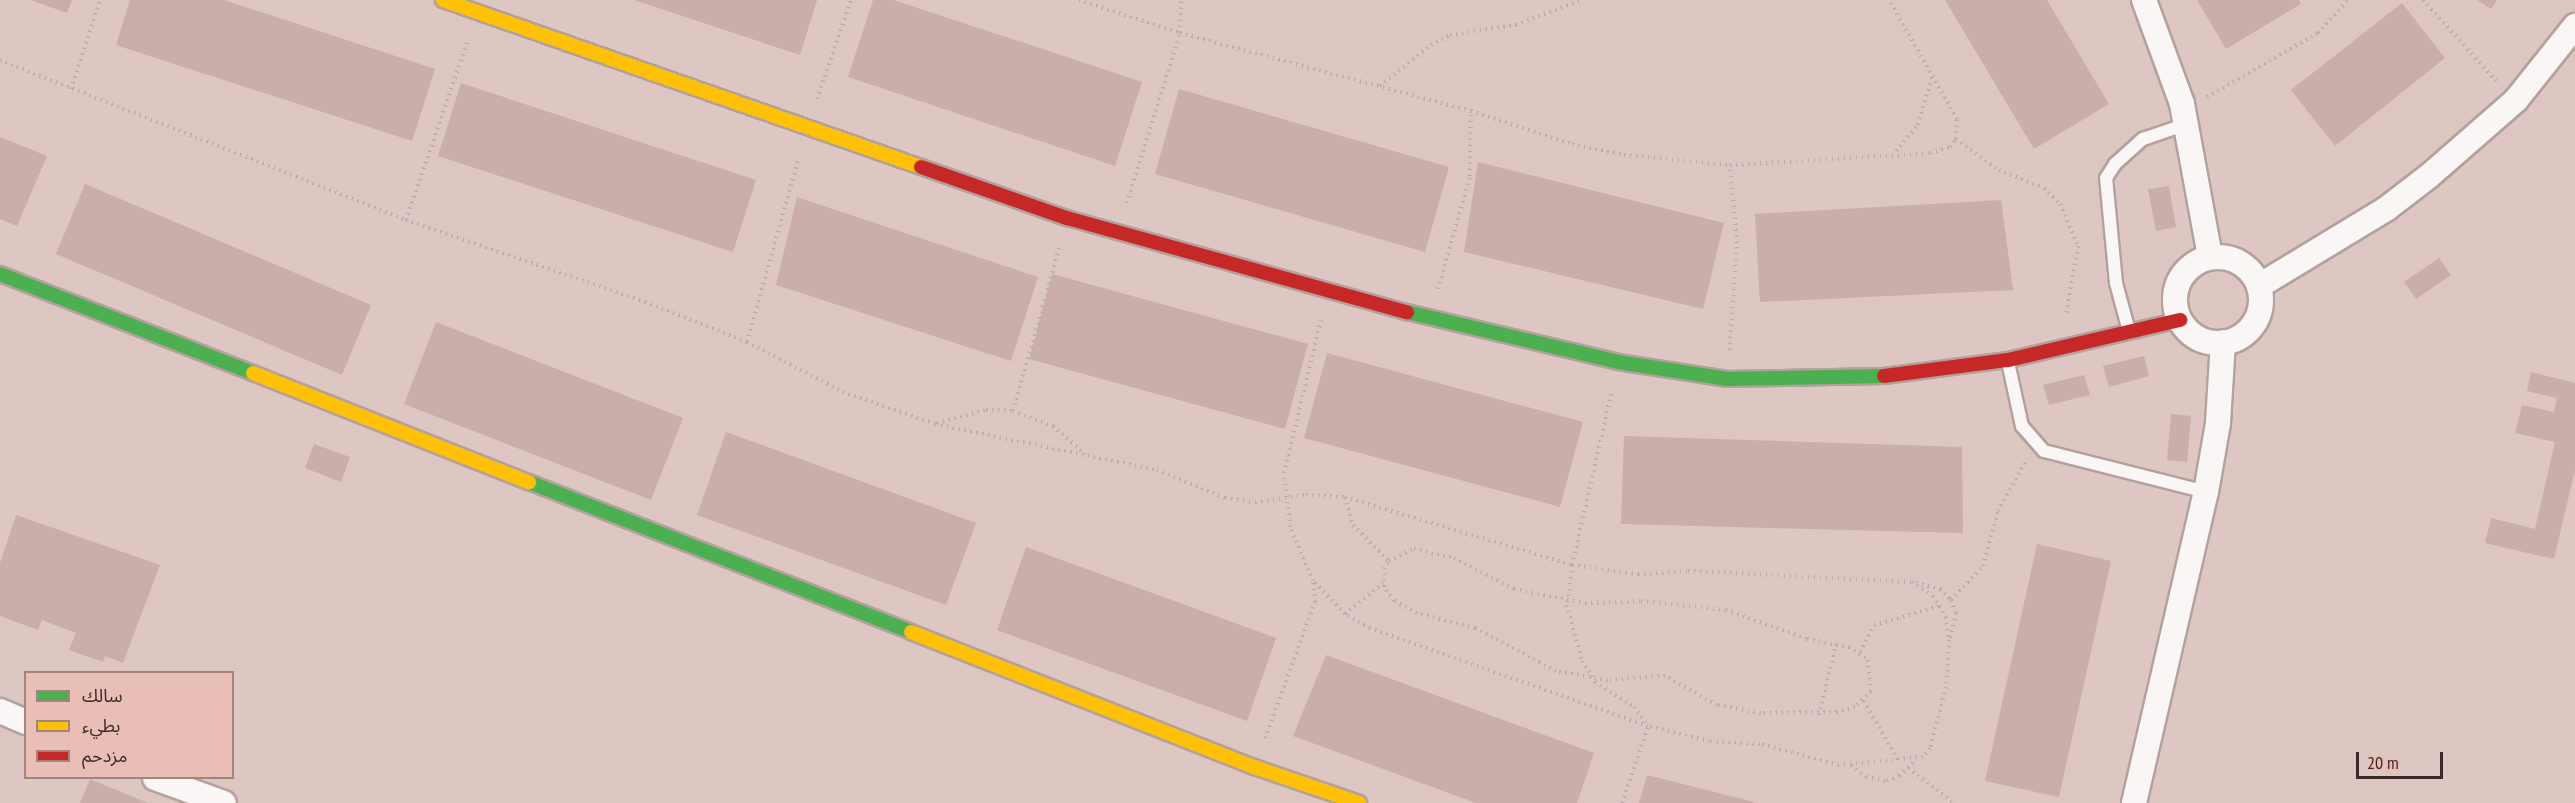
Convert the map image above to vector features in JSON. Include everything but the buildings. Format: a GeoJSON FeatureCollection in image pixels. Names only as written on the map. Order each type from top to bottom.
{"type":"FeatureCollection","features":[{"type":"Feature","properties":{"kind":"street"},"geometry":{"type":"LineString","coordinates":[[443,0],[806,130],[1067,218],[1429,318],[1618,362],[1728,379],[1851,380],[2008,360],[2057,351],[2180,320]]}},
{"type":"Feature","properties":{"kind":"street"},"geometry":{"type":"LineString","coordinates":[[2144,0],[2185,114],[2210,257]]}},
{"type":"Feature","properties":{"kind":"street"},"geometry":{"type":"LineString","coordinates":[[2259,286],[2386,208],[2516,100],[2575,27]]}},
{"type":"Feature","properties":{"kind":"street"},"geometry":{"type":"LineString","coordinates":[[2210,257],[2240,262],[2259,286],[2260,311],[2254,323],[2235,339],[2223,342],[2198,338],[2180,320],[2176,304],[2180,281],[2195,263],[2210,257]]}},
{"type":"Feature","properties":{"kind":"street"},"geometry":{"type":"LineString","coordinates":[[0,274],[1254,767],[1359,803]]}},
{"type":"Feature","properties":{"kind":"street"},"geometry":{"type":"LineString","coordinates":[[2134,803],[2206,492],[2218,423],[2223,342]]}},
{"type":"Feature","properties":{"kind":"street"},"geometry":{"type":"LineString","coordinates":[[0,711],[24,721]]}},
{"type":"Feature","properties":{"kind":"street"},"geometry":{"type":"LineString","coordinates":[[160,779],[224,803]]}},
{"type":"Feature","properties":{"kind":"lane"},"geometry":{"type":"LineString","coordinates":[[2129,333],[2116,283],[2106,178],[2115,164],[2143,139],[2185,114]]}},
{"type":"Feature","properties":{"kind":"lane"},"geometry":{"type":"LineString","coordinates":[[2008,360],[2022,426],[2036,445],[2054,456],[2206,492]]}},
{"type":"Feature","properties":{"kind":"path"},"geometry":{"type":"LineString","coordinates":[[71,89],[100,0]]}},
{"type":"Feature","properties":{"kind":"path"},"geometry":{"type":"LineString","coordinates":[[747,342],[806,130],[851,0]]}},
{"type":"Feature","properties":{"kind":"path"},"geometry":{"type":"LineString","coordinates":[[1079,0],[1180,33],[1471,111],[1614,153],[1731,165],[1895,152],[1940,152],[1956,139],[1957,119],[1889,0]]}},
{"type":"Feature","properties":{"kind":"path"},"geometry":{"type":"LineString","coordinates":[[1118,232],[1180,33],[1182,0]]}},
{"type":"Feature","properties":{"kind":"path"},"geometry":{"type":"LineString","coordinates":[[1380,87],[1431,45],[1450,35],[1516,26],[1581,0]]}},
{"type":"Feature","properties":{"kind":"path"},"geometry":{"type":"LineString","coordinates":[[2185,114],[2318,33],[2348,0]]}},
{"type":"Feature","properties":{"kind":"path"},"geometry":{"type":"LineString","coordinates":[[2423,0],[2516,100]]}},
{"type":"Feature","properties":{"kind":"path"},"geometry":{"type":"LineString","coordinates":[[406,220],[477,12]]}},
{"type":"Feature","properties":{"kind":"path"},"geometry":{"type":"LineString","coordinates":[[0,60],[406,220],[747,342],[843,392],[935,424],[1157,470],[1226,498],[1255,502],[1284,498],[1345,497],[1572,565],[1638,574],[1688,571],[1927,583],[1951,600],[1956,613],[1949,640],[1946,687],[1932,742],[1908,768],[1893,780],[1880,781],[1866,777],[1851,765]]}},
{"type":"Feature","properties":{"kind":"path"},"geometry":{"type":"LineString","coordinates":[[1895,152],[1918,125],[1932,75]]}},
{"type":"Feature","properties":{"kind":"path"},"geometry":{"type":"LineString","coordinates":[[1429,318],[1470,176],[1471,111]]}},
{"type":"Feature","properties":{"kind":"path"},"geometry":{"type":"LineString","coordinates":[[1956,139],[1999,170],[2044,188],[2072,224],[2077,270],[2057,351]]}},
{"type":"Feature","properties":{"kind":"path"},"geometry":{"type":"LineString","coordinates":[[1728,379],[1737,243],[1731,165]]}},
{"type":"Feature","properties":{"kind":"path"},"geometry":{"type":"LineString","coordinates":[[1013,411],[1067,218]]}},
{"type":"Feature","properties":{"kind":"path"},"geometry":{"type":"LineString","coordinates":[[1329,291],[1286,448],[1284,498],[1290,527],[1313,581],[1345,614],[1386,634],[1648,726],[1851,765],[1917,759]]}},
{"type":"Feature","properties":{"kind":"path"},"geometry":{"type":"LineString","coordinates":[[1618,362],[1572,565],[1567,605],[1582,661],[1595,682],[1634,707],[1648,726]]}},
{"type":"Feature","properties":{"kind":"path"},"geometry":{"type":"LineString","coordinates":[[935,424],[968,412],[1013,411],[1053,426],[1086,454]]}},
{"type":"Feature","properties":{"kind":"path"},"geometry":{"type":"LineString","coordinates":[[1951,600],[1983,566],[1998,511],[2036,445]]}},
{"type":"Feature","properties":{"kind":"path"},"geometry":{"type":"LineString","coordinates":[[1345,497],[1353,525],[1389,561]]}},
{"type":"Feature","properties":{"kind":"path"},"geometry":{"type":"LineString","coordinates":[[1345,614],[1383,583],[1389,561],[1414,549],[1434,551],[1514,589],[1585,603],[1641,601],[1726,610],[1860,652],[1868,660],[1873,681],[1864,701],[1847,710],[1819,715],[1738,711],[1696,696],[1665,676],[1608,680],[1556,671],[1475,628],[1401,606],[1383,583]]}},
{"type":"Feature","properties":{"kind":"path"},"geometry":{"type":"LineString","coordinates":[[1254,767],[1311,622],[1313,581]]}},
{"type":"Feature","properties":{"kind":"path"},"geometry":{"type":"LineString","coordinates":[[1912,582],[1940,606],[1949,640]]}},
{"type":"Feature","properties":{"kind":"path"},"geometry":{"type":"LineString","coordinates":[[1860,652],[1880,622],[1920,615],[1940,606]]}},
{"type":"Feature","properties":{"kind":"path"},"geometry":{"type":"LineString","coordinates":[[1819,715],[1836,644]]}},
{"type":"Feature","properties":{"kind":"path"},"geometry":{"type":"LineString","coordinates":[[1864,701],[1898,760]]}},
{"type":"Feature","properties":{"kind":"path"},"geometry":{"type":"LineString","coordinates":[[1622,803],[1648,726]]}},
{"type":"Feature","properties":{"kind":"path"},"geometry":{"type":"LineString","coordinates":[[1908,768],[1954,803]]}},
{"type":"Feature","properties":{"kind":"traffic: fast"},"geometry":{"type":"LineString","coordinates":[[0,274],[253,373]]}},
{"type":"Feature","properties":{"kind":"traffic: fast"},"geometry":{"type":"LineString","coordinates":[[1407,312],[1618,362],[1728,379],[1884,376]]}},
{"type":"Feature","properties":{"kind":"traffic: fast"},"geometry":{"type":"LineString","coordinates":[[529,482],[911,632]]}},
{"type":"Feature","properties":{"kind":"traffic: slow"},"geometry":{"type":"LineString","coordinates":[[443,0],[921,167]]}},
{"type":"Feature","properties":{"kind":"traffic: slow"},"geometry":{"type":"LineString","coordinates":[[253,373],[529,482]]}},
{"type":"Feature","properties":{"kind":"traffic: slow"},"geometry":{"type":"LineString","coordinates":[[911,632],[1254,767],[1359,803]]}},
{"type":"Feature","properties":{"kind":"traffic: jam"},"geometry":{"type":"LineString","coordinates":[[921,167],[1067,218],[1407,312]]}},
{"type":"Feature","properties":{"kind":"traffic: jam"},"geometry":{"type":"LineString","coordinates":[[1884,376],[2008,360],[2180,320]]}}]}
